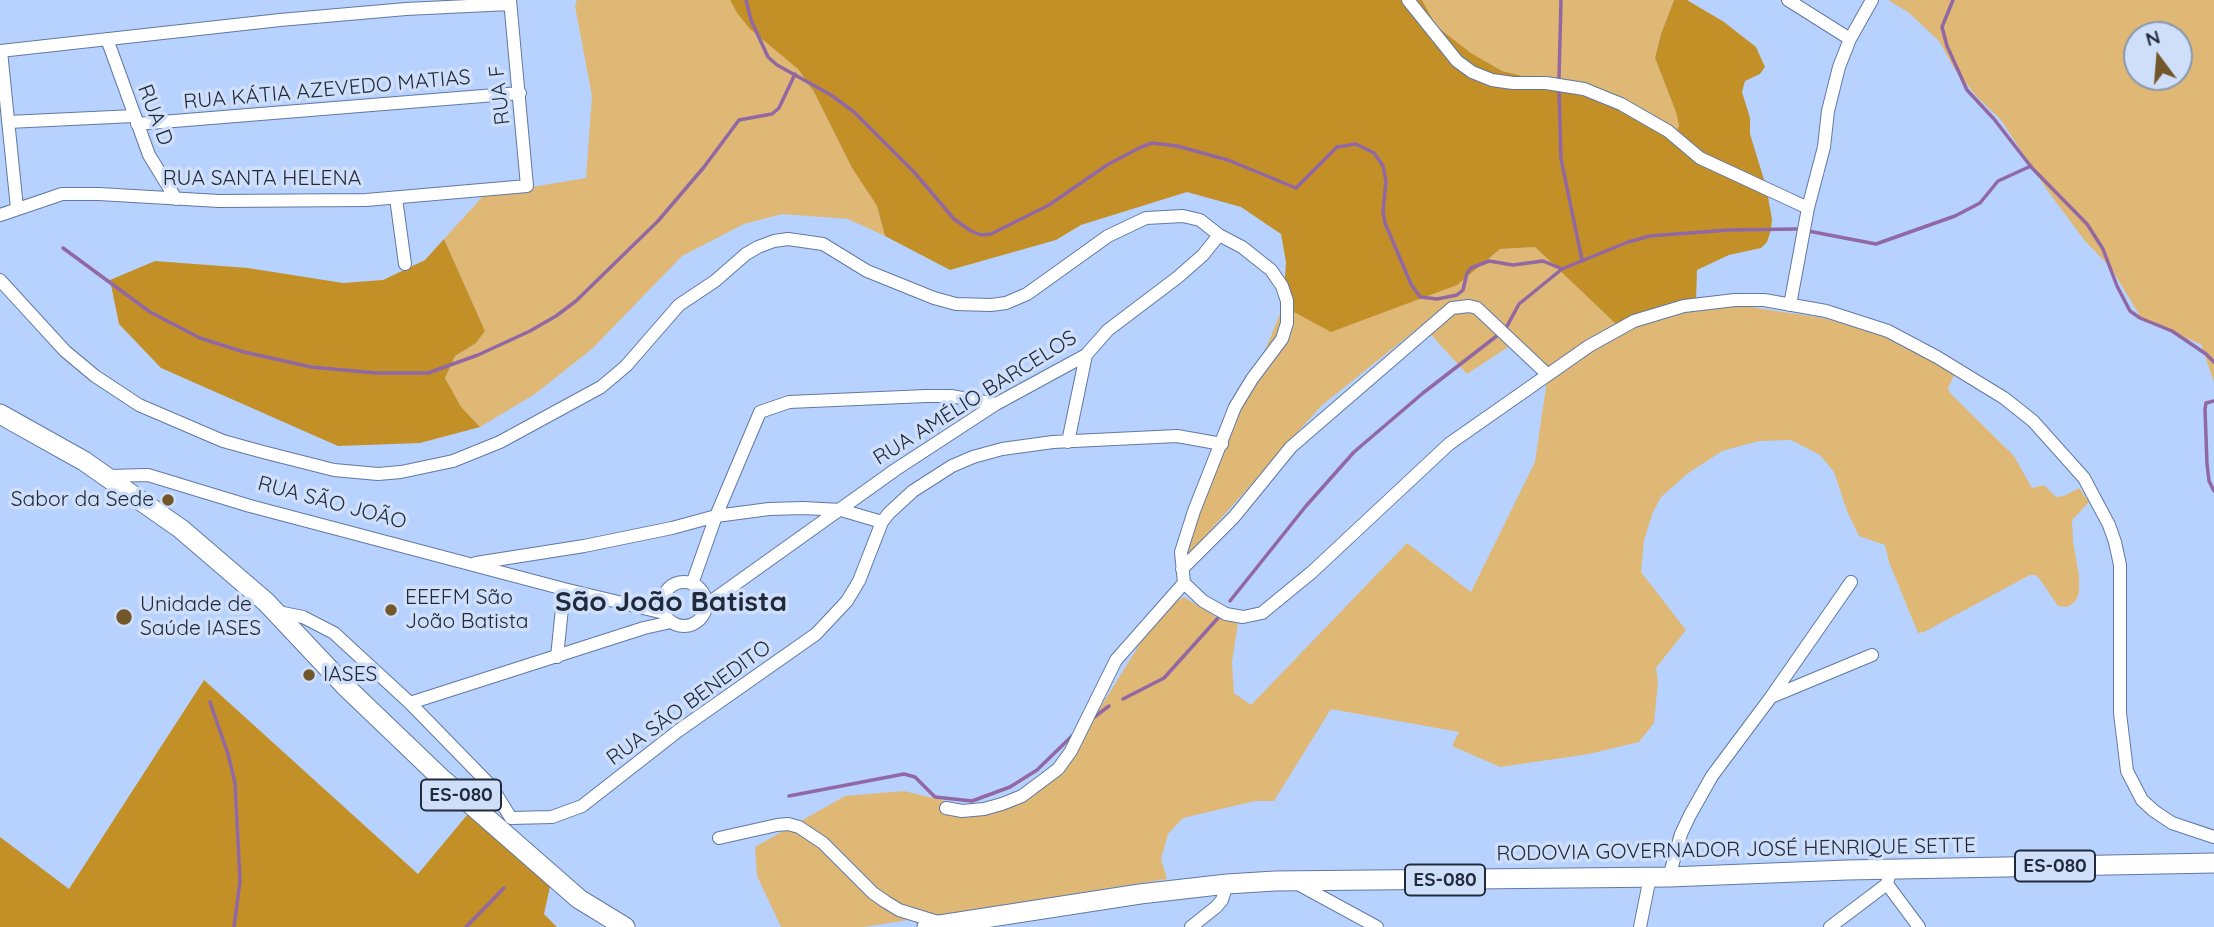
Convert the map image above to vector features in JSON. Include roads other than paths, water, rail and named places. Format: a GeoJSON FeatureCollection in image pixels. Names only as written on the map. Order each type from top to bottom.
{"type":"FeatureCollection","features":[{"type":"Feature","properties":{"kind":"main road","name":"ES-080"},"geometry":{"type":"LineString","coordinates":[[0,414],[108,476],[181,529],[274,612],[408,747],[506,824],[579,898],[625,927]]}},
{"type":"Feature","properties":{"kind":"main road","name":"RODOVIA GOVERNADOR JOSÉ HENRIQUE SETTE"},"geometry":{"type":"LineString","coordinates":[[936,926],[1123,896],[1227,884],[1292,881],[1889,876],[2214,863]]}},
{"type":"Feature","properties":{"kind":"street"},"geometry":{"type":"LineString","coordinates":[[1408,0],[1457,61],[1472,72],[1492,80],[1546,83],[1584,89],[1621,104],[1668,131],[1700,158],[1808,208]]}},
{"type":"Feature","properties":{"kind":"street"},"geometry":{"type":"LineString","coordinates":[[1788,0],[1850,39]]}},
{"type":"Feature","properties":{"kind":"street"},"geometry":{"type":"LineString","coordinates":[[1790,305],[1808,208],[1824,147],[1833,90],[1850,39],[1872,0]]}},
{"type":"Feature","properties":{"kind":"street"},"geometry":{"type":"LineString","coordinates":[[17,208],[0,51],[279,20],[510,2]]}},
{"type":"Feature","properties":{"kind":"street","name":"RUA F"},"geometry":{"type":"LineString","coordinates":[[510,2],[527,186]]}},
{"type":"Feature","properties":{"kind":"street","name":"RUA D"},"geometry":{"type":"LineString","coordinates":[[107,39],[135,120],[155,167],[176,199]]}},
{"type":"Feature","properties":{"kind":"street","name":"RUA KÁTIA AZEVEDO MATIAS"},"geometry":{"type":"LineString","coordinates":[[8,122],[135,120],[520,93]]}},
{"type":"Feature","properties":{"kind":"street","name":"RUA SANTA HELENA"},"geometry":{"type":"LineString","coordinates":[[0,215],[54,196],[71,194],[176,199],[396,198],[527,186]]}},
{"type":"Feature","properties":{"kind":"street"},"geometry":{"type":"LineString","coordinates":[[396,198],[405,264]]}},
{"type":"Feature","properties":{"kind":"street"},"geometry":{"type":"LineString","coordinates":[[0,279],[65,351],[95,376],[139,405],[223,441],[334,470],[378,474],[430,467],[473,454],[535,424],[601,387],[626,366],[679,305],[715,281],[746,254],[774,241],[788,239],[823,244],[867,271],[934,298],[956,304],[991,305],[1006,303],[1027,294],[1108,236],[1146,218],[1183,216],[1200,220],[1219,235],[1242,247],[1271,270],[1282,286],[1287,301],[1287,323],[1282,339],[1242,396],[1194,511],[1181,552],[1184,583],[1203,601],[1226,614],[1243,617],[1262,613],[1312,572],[1430,459],[1463,433],[1612,332],[1634,321],[1684,306],[1735,300],[1764,300],[1856,319],[1888,331],[1937,357],[2004,398],[2033,421],[2084,478],[2112,533],[2120,565],[2120,713],[2127,771],[2142,800],[2154,811],[2172,823],[2214,837]]}},
{"type":"Feature","properties":{"kind":"street","name":"RUA AMÉLIO BARCELOS"},"geometry":{"type":"LineString","coordinates":[[706,605],[895,470],[996,404],[1086,355],[1108,330],[1203,255],[1219,235]]}},
{"type":"Feature","properties":{"kind":"street"},"geometry":{"type":"LineString","coordinates":[[1182,569],[1234,517],[1291,447],[1452,308],[1477,308],[1548,375]]}},
{"type":"Feature","properties":{"kind":"street"},"geometry":{"type":"LineString","coordinates":[[1068,442],[1086,355]]}},
{"type":"Feature","properties":{"kind":"street"},"geometry":{"type":"LineString","coordinates":[[692,584],[716,516],[760,412],[789,402],[926,396],[951,396],[996,404]]}},
{"type":"Feature","properties":{"kind":"street","name":"RUA SÃO BENEDITO"},"geometry":{"type":"LineString","coordinates":[[506,824],[552,817],[582,806],[678,731],[816,634],[841,609],[859,581],[882,522],[913,491],[952,466],[1002,449],[1068,442],[1177,436],[1223,444]]}},
{"type":"Feature","properties":{"kind":"street","name":"RUA SÃO JOÃO"},"geometry":{"type":"LineString","coordinates":[[108,476],[148,475],[250,506],[668,618]]}},
{"type":"Feature","properties":{"kind":"street"},"geometry":{"type":"LineString","coordinates":[[473,564],[596,543],[716,516],[769,509],[841,510],[882,522]]}},
{"type":"Feature","properties":{"kind":"street"},"geometry":{"type":"LineString","coordinates":[[683,582],[699,589],[706,605],[698,621],[680,626],[668,618],[662,598],[674,584],[683,582]]}},
{"type":"Feature","properties":{"kind":"street"},"geometry":{"type":"LineString","coordinates":[[1640,927],[1659,877],[1689,814],[1712,776],[1851,582]]}},
{"type":"Feature","properties":{"kind":"street"},"geometry":{"type":"LineString","coordinates":[[946,808],[962,811],[1002,804],[1032,790],[1058,769],[1071,751],[1116,660],[1184,583]]}},
{"type":"Feature","properties":{"kind":"street"},"geometry":{"type":"LineString","coordinates":[[557,657],[564,589]]}},
{"type":"Feature","properties":{"kind":"street"},"geometry":{"type":"LineString","coordinates":[[274,612],[303,617],[334,633],[410,703],[491,786],[506,824]]}},
{"type":"Feature","properties":{"kind":"street"},"geometry":{"type":"LineString","coordinates":[[410,703],[557,657],[668,618]]}},
{"type":"Feature","properties":{"kind":"street"},"geometry":{"type":"LineString","coordinates":[[1771,697],[1871,655]]}},
{"type":"Feature","properties":{"kind":"street"},"geometry":{"type":"LineString","coordinates":[[719,838],[777,825],[799,827],[824,843],[873,893],[900,910],[936,926]]}},
{"type":"Feature","properties":{"kind":"street"},"geometry":{"type":"LineString","coordinates":[[1830,927],[1889,876],[1919,927]]}},
{"type":"Feature","properties":{"kind":"street"},"geometry":{"type":"LineString","coordinates":[[1292,881],[1377,927]]}},
{"type":"Feature","properties":{"kind":"street"},"geometry":{"type":"LineString","coordinates":[[1191,927],[1222,900],[1227,884]]}},
{"type":"Feature","properties":{"kind":"waterway"},"geometry":{"type":"LineString","coordinates":[[746,0],[751,20],[768,57],[854,112],[914,172],[954,219],[981,235],[991,234],[1049,205],[1107,165],[1152,143],[1177,146],[1228,160],[1296,188],[1337,147],[1356,144],[1374,153],[1383,166],[1386,181],[1383,212],[1385,223],[1411,284],[1420,297],[1437,299],[1457,295],[1463,290],[1471,268],[1489,261],[1513,265],[1543,261],[1562,269]]}},
{"type":"Feature","properties":{"kind":"waterway"},"geometry":{"type":"LineString","coordinates":[[1559,79],[1561,0]]}},
{"type":"Feature","properties":{"kind":"waterway"},"geometry":{"type":"LineString","coordinates":[[1953,0],[1942,27],[1947,46],[1967,90],[1994,119],[2032,168],[2087,224],[2103,249],[2130,311],[2172,331],[2214,362]]}},
{"type":"Feature","properties":{"kind":"waterway"},"geometry":{"type":"LineString","coordinates":[[63,248],[150,312],[200,338],[244,352],[311,367],[376,373],[428,373],[478,355],[530,331],[576,301],[658,221],[704,167],[739,120],[772,114],[779,108],[795,74]]}},
{"type":"Feature","properties":{"kind":"waterway"},"geometry":{"type":"LineString","coordinates":[[1559,90],[1561,159],[1582,260]]}},
{"type":"Feature","properties":{"kind":"waterway"},"geometry":{"type":"LineString","coordinates":[[1808,231],[1876,244],[1955,216],[1980,203],[1998,181],[2031,166]]}},
{"type":"Feature","properties":{"kind":"waterway"},"geometry":{"type":"LineString","coordinates":[[1506,328],[1519,304],[1562,269],[1628,242],[1650,236],[1728,230],[1796,229]]}},
{"type":"Feature","properties":{"kind":"waterway"},"geometry":{"type":"LineString","coordinates":[[1230,601],[1306,506],[1354,452],[1423,393],[1498,335]]}},
{"type":"Feature","properties":{"kind":"waterway"},"geometry":{"type":"LineString","coordinates":[[2214,401],[2206,403],[2205,409],[2207,464],[2209,481],[2214,491]]}},
{"type":"Feature","properties":{"kind":"waterway"},"geometry":{"type":"LineString","coordinates":[[1123,699],[1164,678],[1218,618]]}},
{"type":"Feature","properties":{"kind":"waterway"},"geometry":{"type":"LineString","coordinates":[[210,702],[235,783],[240,881],[234,927]]}},
{"type":"Feature","properties":{"kind":"waterway"},"geometry":{"type":"LineString","coordinates":[[1093,718],[1109,706]]}},
{"type":"Feature","properties":{"kind":"waterway"},"geometry":{"type":"LineString","coordinates":[[789,796],[904,774],[915,777],[935,797],[972,801],[1010,787],[1037,770],[1073,735]]}},
{"type":"Feature","properties":{"kind":"waterway"},"geometry":{"type":"LineString","coordinates":[[466,927],[504,888]]}},
{"type":"Feature","properties":{"kind":"place","name":"Sabor da Sede"},"geometry":{"type":"Point","coordinates":[168,500]}},
{"type":"Feature","properties":{"kind":"place","name":"EEEFM São João Batista"},"geometry":{"type":"Point","coordinates":[391,610]}},
{"type":"Feature","properties":{"kind":"place","name":"Unidade de Saúde IASES"},"geometry":{"type":"Point","coordinates":[124,617]}},
{"type":"Feature","properties":{"kind":"place","name":"IASES"},"geometry":{"type":"Point","coordinates":[309,675]}},
{"type":"Feature","properties":{"kind":"district","name":"São João Batista"},"geometry":{"type":"Point","coordinates":[671,603]}}]}
